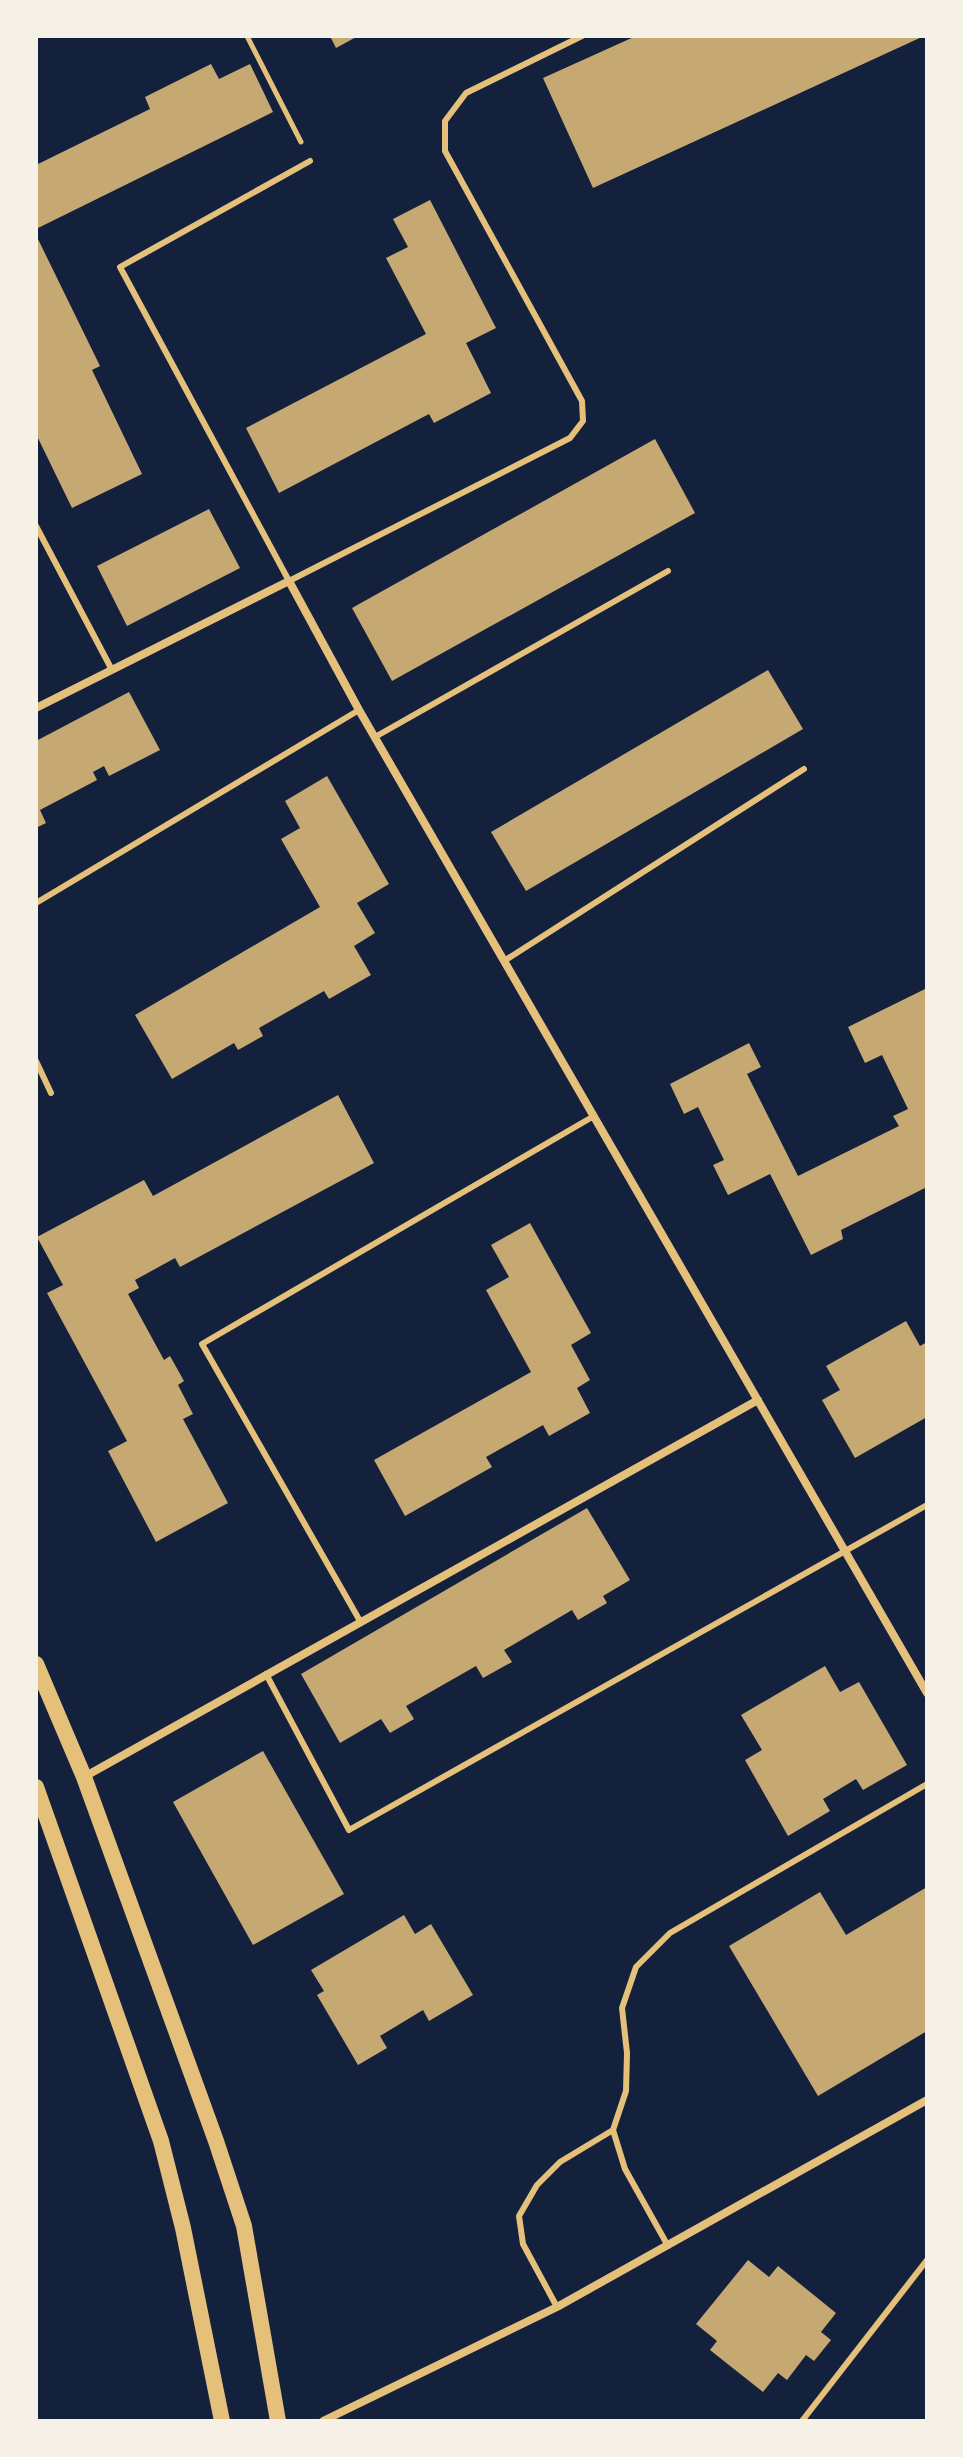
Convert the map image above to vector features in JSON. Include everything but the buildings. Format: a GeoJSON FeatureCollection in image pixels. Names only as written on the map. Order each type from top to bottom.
{"type":"FeatureCollection","features":[{"type":"Feature","properties":{"kind":"main road"},"geometry":{"type":"LineString","coordinates":[[36,1664],[84,1777],[211,2126],[244,2226],[278,2421]]}},
{"type":"Feature","properties":{"kind":"main road"},"geometry":{"type":"LineString","coordinates":[[36,1787],[161,2141],[183,2228],[222,2421]]}},
{"type":"Feature","properties":{"kind":"street"},"geometry":{"type":"LineString","coordinates":[[36,708],[289,581],[359,710],[927,1693]]}},
{"type":"Feature","properties":{"kind":"street"},"geometry":{"type":"LineString","coordinates":[[84,1777],[758,1400]]}},
{"type":"Feature","properties":{"kind":"street"},"geometry":{"type":"LineString","coordinates":[[323,2421],[557,2307],[927,2100]]}},
{"type":"Feature","properties":{"kind":"lane"},"geometry":{"type":"LineString","coordinates":[[310,161],[120,267],[289,581],[570,438],[583,421],[582,401],[445,151],[445,121],[466,93],[582,36]]}},
{"type":"Feature","properties":{"kind":"lane"},"geometry":{"type":"LineString","coordinates":[[36,526],[112,670]]}},
{"type":"Feature","properties":{"kind":"lane"},"geometry":{"type":"LineString","coordinates":[[375,737],[668,571]]}},
{"type":"Feature","properties":{"kind":"lane"},"geometry":{"type":"LineString","coordinates":[[36,903],[359,710]]}},
{"type":"Feature","properties":{"kind":"lane"},"geometry":{"type":"LineString","coordinates":[[504,961],[804,769]]}},
{"type":"Feature","properties":{"kind":"lane"},"geometry":{"type":"LineString","coordinates":[[36,1061],[51,1093]]}},
{"type":"Feature","properties":{"kind":"lane"},"geometry":{"type":"LineString","coordinates":[[360,1621],[202,1344],[594,1116]]}},
{"type":"Feature","properties":{"kind":"lane"},"geometry":{"type":"LineString","coordinates":[[266,1674],[349,1830],[927,1505]]}},
{"type":"Feature","properties":{"kind":"lane"},"geometry":{"type":"LineString","coordinates":[[668,2246],[625,2169],[613,2130],[626,2091],[627,2053],[622,2008],[636,1967],[670,1933],[927,1784]]}},
{"type":"Feature","properties":{"kind":"lane"},"geometry":{"type":"LineString","coordinates":[[557,2307],[523,2244],[519,2216],[537,2185],[560,2162],[613,2130]]}},
{"type":"Feature","properties":{"kind":"lane"},"geometry":{"type":"LineString","coordinates":[[802,2421],[927,2260]]}},
{"type":"Feature","properties":{"kind":"path"},"geometry":{"type":"LineString","coordinates":[[247,36],[310,161]]}}]}
